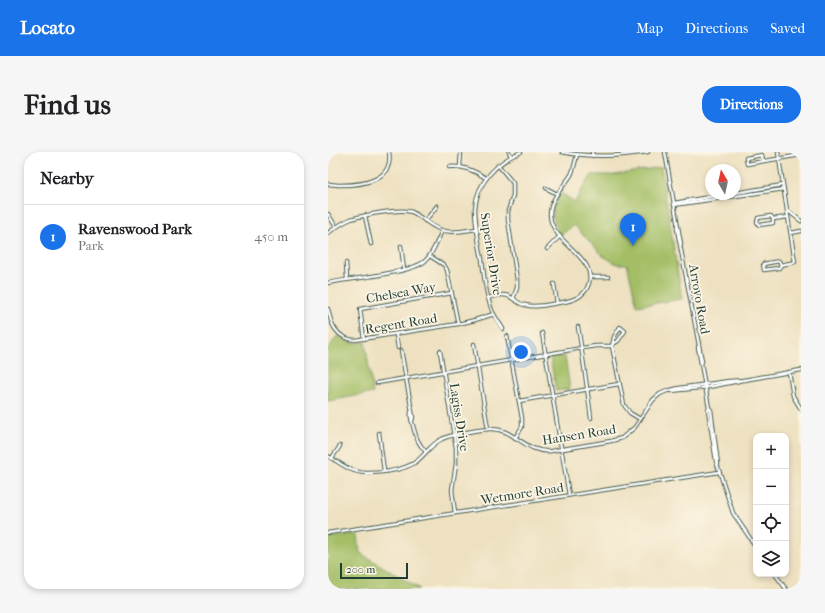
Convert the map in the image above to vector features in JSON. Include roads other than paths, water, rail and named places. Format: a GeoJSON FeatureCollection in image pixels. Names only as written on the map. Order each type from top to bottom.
{"type":"FeatureCollection","features":[{"type":"Feature","properties":{"kind":"street"},"geometry":{"type":"LineString","coordinates":[[328,184],[340,185],[360,183],[383,176],[390,164],[389,152]]}},
{"type":"Feature","properties":{"kind":"street"},"geometry":{"type":"LineString","coordinates":[[460,166],[461,152]]}},
{"type":"Feature","properties":{"kind":"street"},"geometry":{"type":"LineString","coordinates":[[509,152],[511,156]]}},
{"type":"Feature","properties":{"kind":"street","name":"Superior Drive"},"geometry":{"type":"LineString","coordinates":[[503,329],[494,314],[488,298],[476,229],[475,207],[479,192],[486,178],[498,165],[511,156],[521,152]]}},
{"type":"Feature","properties":{"kind":"street"},"geometry":{"type":"LineString","coordinates":[[562,152],[593,156],[614,156],[648,152]]}},
{"type":"Feature","properties":{"kind":"street"},"geometry":{"type":"LineString","coordinates":[[592,152],[593,156]]}},
{"type":"Feature","properties":{"kind":"street","name":"Arroyo Road"},"geometry":{"type":"LineString","coordinates":[[665,152],[698,343],[699,361],[701,364],[709,408],[711,410],[718,470],[735,517],[753,543]]}},
{"type":"Feature","properties":{"kind":"street"},"geometry":{"type":"LineString","coordinates":[[778,152],[795,262],[781,265],[779,268],[764,270],[763,264],[779,261],[781,265]]}},
{"type":"Feature","properties":{"kind":"street"},"geometry":{"type":"LineString","coordinates":[[488,298],[501,295],[508,296],[522,304],[532,307],[557,304],[578,298],[588,288],[590,278],[586,264],[554,230],[550,215],[552,202],[570,176],[577,155]]}},
{"type":"Feature","properties":{"kind":"street"},"geometry":{"type":"LineString","coordinates":[[763,161],[762,155],[746,158],[747,164],[801,155]]}},
{"type":"Feature","properties":{"kind":"street"},"geometry":{"type":"LineString","coordinates":[[498,165],[513,183],[513,195],[508,211],[508,222],[518,280],[513,299]]}},
{"type":"Feature","properties":{"kind":"street"},"geometry":{"type":"LineString","coordinates":[[449,167],[460,166],[472,170],[486,178]]}},
{"type":"Feature","properties":{"kind":"street"},"geometry":{"type":"LineString","coordinates":[[674,204],[783,187]]}},
{"type":"Feature","properties":{"kind":"street"},"geometry":{"type":"LineString","coordinates":[[741,192],[783,187]]}},
{"type":"Feature","properties":{"kind":"street"},"geometry":{"type":"LineString","coordinates":[[546,188],[557,194]]}},
{"type":"Feature","properties":{"kind":"street"},"geometry":{"type":"LineString","coordinates":[[674,204],[705,198]]}},
{"type":"Feature","properties":{"kind":"street"},"geometry":{"type":"LineString","coordinates":[[425,221],[437,206]]}},
{"type":"Feature","properties":{"kind":"street"},"geometry":{"type":"LineString","coordinates":[[787,210],[801,221]]}},
{"type":"Feature","properties":{"kind":"street"},"geometry":{"type":"LineString","coordinates":[[328,234],[336,227],[351,219],[404,211],[417,215],[442,231],[451,232],[476,229]]}},
{"type":"Feature","properties":{"kind":"street"},"geometry":{"type":"LineString","coordinates":[[328,214],[336,227]]}},
{"type":"Feature","properties":{"kind":"street"},"geometry":{"type":"LineString","coordinates":[[366,216],[372,244]]}},
{"type":"Feature","properties":{"kind":"street"},"geometry":{"type":"LineString","coordinates":[[773,219],[773,223],[759,225],[757,222],[758,218],[771,216],[773,219],[788,216]]}},
{"type":"Feature","properties":{"kind":"street"},"geometry":{"type":"LineString","coordinates":[[328,282],[404,270],[419,266],[430,256],[442,231]]}},
{"type":"Feature","properties":{"kind":"street"},"geometry":{"type":"LineString","coordinates":[[790,233],[801,231]]}},
{"type":"Feature","properties":{"kind":"street"},"geometry":{"type":"LineString","coordinates":[[547,249],[560,236]]}},
{"type":"Feature","properties":{"kind":"street"},"geometry":{"type":"LineString","coordinates":[[401,246],[404,270]]}},
{"type":"Feature","properties":{"kind":"street"},"geometry":{"type":"LineString","coordinates":[[430,256],[444,265],[447,270],[458,324]]}},
{"type":"Feature","properties":{"kind":"street"},"geometry":{"type":"LineString","coordinates":[[346,263],[347,279]]}},
{"type":"Feature","properties":{"kind":"street"},"geometry":{"type":"LineString","coordinates":[[590,278],[608,278]]}},
{"type":"Feature","properties":{"kind":"street"},"geometry":{"type":"LineString","coordinates":[[554,284],[557,304]]}},
{"type":"Feature","properties":{"kind":"street","name":"Chelsea Way"},"geometry":{"type":"LineString","coordinates":[[364,339],[360,309],[452,293]]}},
{"type":"Feature","properties":{"kind":"street","name":"Regent Road"},"geometry":{"type":"LineString","coordinates":[[328,308],[329,321],[338,334],[350,340],[458,324],[494,314]]}},
{"type":"Feature","properties":{"kind":"street"},"geometry":{"type":"LineString","coordinates":[[578,327],[591,418]]}},
{"type":"Feature","properties":{"kind":"street"},"geometry":{"type":"LineString","coordinates":[[377,383],[582,348],[612,345],[618,341],[625,331],[620,327],[614,337],[612,345],[619,384],[626,409],[640,419]]}},
{"type":"Feature","properties":{"kind":"street"},"geometry":{"type":"LineString","coordinates":[[542,333],[569,495]]}},
{"type":"Feature","properties":{"kind":"street"},"geometry":{"type":"LineString","coordinates":[[396,334],[398,348]]}},
{"type":"Feature","properties":{"kind":"street"},"geometry":{"type":"LineString","coordinates":[[507,336],[522,424],[515,438]]}},
{"type":"Feature","properties":{"kind":"street"},"geometry":{"type":"LineString","coordinates":[[474,344],[488,429]]}},
{"type":"Feature","properties":{"kind":"street"},"geometry":{"type":"LineString","coordinates":[[401,350],[411,412],[410,414],[417,441],[426,452]]}},
{"type":"Feature","properties":{"kind":"street","name":"Lagiss Drive"},"geometry":{"type":"LineString","coordinates":[[440,352],[454,435],[456,457],[452,490],[455,513]]}},
{"type":"Feature","properties":{"kind":"street","name":"Hansen Road"},"geometry":{"type":"LineString","coordinates":[[328,456],[346,468],[366,473],[411,465],[439,440],[454,435],[488,429],[502,430],[528,447],[546,452],[618,440],[632,431],[653,400],[660,394],[667,391],[679,388],[745,380],[801,370]]}},
{"type":"Feature","properties":{"kind":"street"},"geometry":{"type":"LineString","coordinates":[[789,372],[792,396],[801,409]]}},
{"type":"Feature","properties":{"kind":"street"},"geometry":{"type":"LineString","coordinates":[[519,401],[619,384]]}},
{"type":"Feature","properties":{"kind":"street"},"geometry":{"type":"LineString","coordinates":[[379,433],[384,471]]}},
{"type":"Feature","properties":{"kind":"street"},"geometry":{"type":"LineString","coordinates":[[332,458],[340,446]]}},
{"type":"Feature","properties":{"kind":"street","name":"Wetmore Road"},"geometry":{"type":"LineString","coordinates":[[328,533],[718,470]]}},
{"type":"Feature","properties":{"kind":"street"},"geometry":{"type":"LineString","coordinates":[[777,577],[786,589]]}},
{"type":"Feature","properties":{"kind":"place","name":"Ravenswood Park"},"geometry":{"type":"Point","coordinates":[633,246]}}]}
